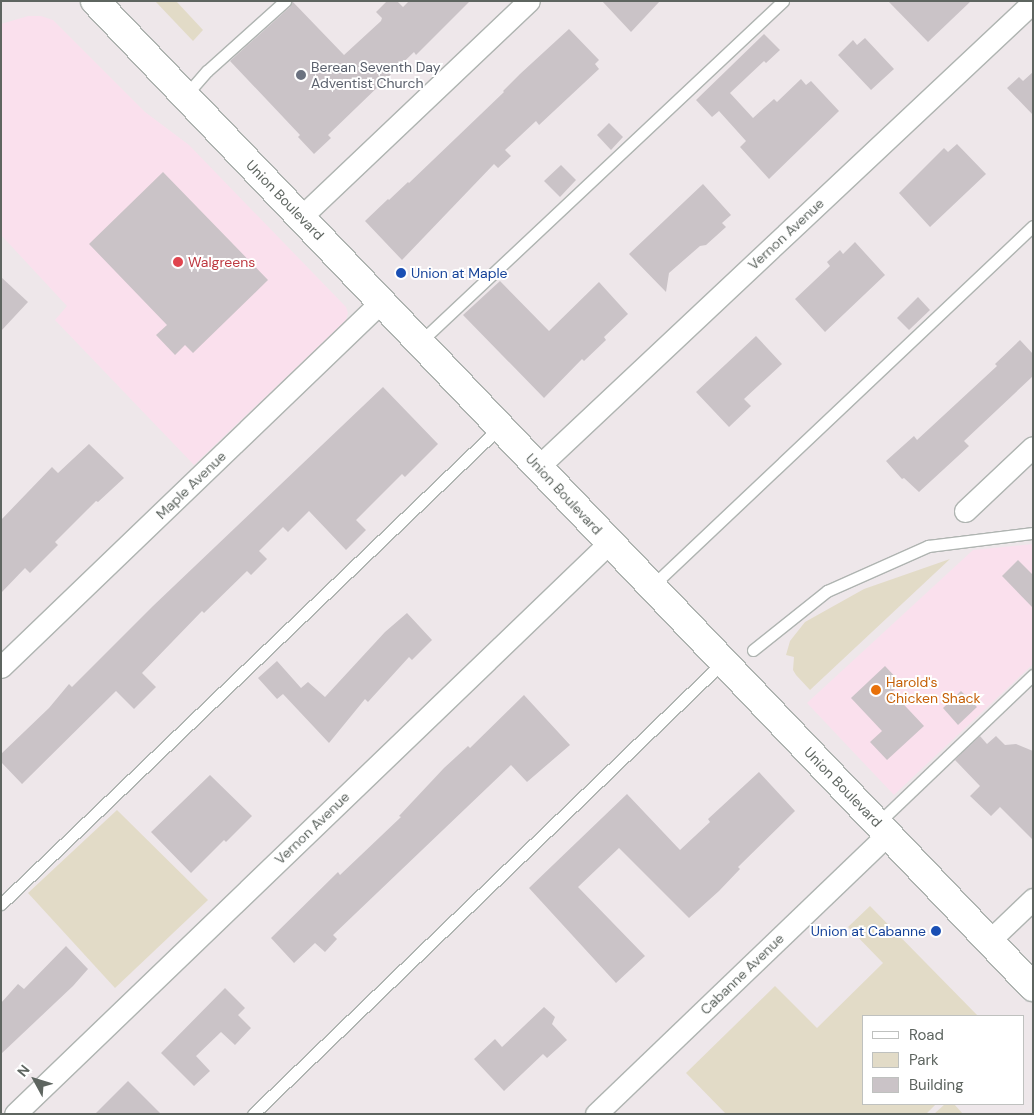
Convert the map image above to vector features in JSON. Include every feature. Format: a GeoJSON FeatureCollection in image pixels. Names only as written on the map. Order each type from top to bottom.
{"type":"FeatureCollection","features":[{"type":"Feature","properties":{"kind":"main road","name":"Union Boulevard"},"geometry":{"type":"LineString","coordinates":[[95,1],[1033,987]]}},
{"type":"Feature","properties":{"kind":"street"},"geometry":{"type":"LineString","coordinates":[[301,217],[529,1]]}},
{"type":"Feature","properties":{"kind":"street","name":"Vernon Avenue"},"geometry":{"type":"LineString","coordinates":[[538,466],[1033,2]]}},
{"type":"Feature","properties":{"kind":"street","name":"Maple Avenue"},"geometry":{"type":"LineString","coordinates":[[1,667],[381,302]]}},
{"type":"Feature","properties":{"kind":"street"},"geometry":{"type":"LineString","coordinates":[[965,511],[1033,447]]}},
{"type":"Feature","properties":{"kind":"street","name":"Vernon Avenue"},"geometry":{"type":"LineString","coordinates":[[15,1114],[610,542]]}},
{"type":"Feature","properties":{"kind":"street","name":"Cabanne Avenue"},"geometry":{"type":"LineString","coordinates":[[596,1114],[883,829]]}},
{"type":"Feature","properties":{"kind":"street"},"geometry":{"type":"LineString","coordinates":[[989,941],[1033,899]]}},
{"type":"Feature","properties":{"kind":"lane"},"geometry":{"type":"LineString","coordinates":[[185,96],[207,71],[285,1]]}},
{"type":"Feature","properties":{"kind":"lane"},"geometry":{"type":"LineString","coordinates":[[420,342],[783,1]]}},
{"type":"Feature","properties":{"kind":"lane"},"geometry":{"type":"LineString","coordinates":[[652,586],[1033,226]]}},
{"type":"Feature","properties":{"kind":"lane"},"geometry":{"type":"LineString","coordinates":[[1,904],[500,427]]}},
{"type":"Feature","properties":{"kind":"lane"},"geometry":{"type":"LineString","coordinates":[[753,650],[826,591],[928,546],[1033,533]]}},
{"type":"Feature","properties":{"kind":"lane"},"geometry":{"type":"LineString","coordinates":[[253,1114],[723,662]]}},
{"type":"Feature","properties":{"kind":"lane"},"geometry":{"type":"LineString","coordinates":[[883,829],[1033,675]]}},
{"type":"Feature","properties":{"kind":"shaded area"},"geometry":{"type":"Polygon","coordinates":[[[28,16],[41,16],[53,20],[145,112],[189,145],[346,307],[348,313],[346,320],[194,465],[55,320],[67,306],[1,235],[1,24],[28,16]]]}},
{"type":"Feature","properties":{"kind":"shaded area"},"geometry":{"type":"Polygon","coordinates":[[[1033,544],[1033,664],[894,795],[807,703],[973,550],[1033,544]]]}},
{"type":"Feature","properties":{"kind":"green space"},"geometry":{"type":"Polygon","coordinates":[[[155,1],[176,1],[203,30],[193,41],[155,1]]]}},
{"type":"Feature","properties":{"kind":"green space"},"geometry":{"type":"Polygon","coordinates":[[[950,559],[810,690],[796,675],[793,670],[794,657],[786,655],[790,641],[805,622],[864,589],[950,559]]]}},
{"type":"Feature","properties":{"kind":"green space"},"geometry":{"type":"Polygon","coordinates":[[[117,810],[208,900],[115,988],[28,893],[117,810]]]}},
{"type":"Feature","properties":{"kind":"green space"},"geometry":{"type":"Polygon","coordinates":[[[870,906],[977,1015],[862,1015],[862,1105],[935,1105],[926,1114],[726,1114],[686,1073],[775,986],[817,1028],[883,963],[848,927],[870,906]]]}},
{"type":"Feature","properties":{"kind":"green space"},"geometry":{"type":"Polygon","coordinates":[[[944,1105],[955,1105],[963,1114],[934,1114],[944,1105]]]}},
{"type":"Feature","properties":{"kind":"building","name":"Berean Seventh Day Adventist Church"},"geometry":{"type":"Polygon","coordinates":[[[292,1],[344,55],[381,21],[382,18],[376,12],[387,1],[397,1],[403,7],[409,1],[470,1],[416,55],[414,52],[328,135],[331,138],[314,154],[298,137],[300,135],[230,61],[290,7],[292,1]]]}},
{"type":"Feature","properties":{"kind":"building"},"geometry":{"type":"Polygon","coordinates":[[[602,1],[660,1],[631,32],[602,1]]]}},
{"type":"Feature","properties":{"kind":"building"},"geometry":{"type":"Polygon","coordinates":[[[888,1],[971,1],[928,42],[888,1]]]}},
{"type":"Feature","properties":{"kind":"building"},"geometry":{"type":"Polygon","coordinates":[[[569,29],[599,60],[595,64],[599,69],[539,125],[536,121],[505,150],[511,156],[498,168],[494,164],[402,260],[365,221],[388,199],[409,183],[504,92],[520,74],[569,29]]]}},
{"type":"Feature","properties":{"kind":"building"},"geometry":{"type":"Polygon","coordinates":[[[764,34],[780,50],[766,63],[764,61],[730,93],[753,118],[774,99],[777,102],[801,79],[806,85],[811,81],[839,111],[769,179],[740,147],[746,141],[719,111],[712,117],[696,100],[764,34]]]}},
{"type":"Feature","properties":{"kind":"building"},"geometry":{"type":"Polygon","coordinates":[[[865,38],[894,69],[871,90],[838,55],[853,40],[857,45],[865,38]]]}},
{"type":"Feature","properties":{"kind":"building"},"geometry":{"type":"Polygon","coordinates":[[[1033,72],[1033,115],[1007,88],[1019,77],[1023,81],[1033,72]]]}},
{"type":"Feature","properties":{"kind":"building"},"geometry":{"type":"Polygon","coordinates":[[[609,123],[623,137],[611,150],[597,135],[609,123]]]}},
{"type":"Feature","properties":{"kind":"building"},"geometry":{"type":"Polygon","coordinates":[[[957,144],[986,174],[930,227],[899,193],[944,148],[948,152],[957,144]]]}},
{"type":"Feature","properties":{"kind":"building"},"geometry":{"type":"Polygon","coordinates":[[[561,165],[576,180],[560,197],[544,181],[561,165]]]}},
{"type":"Feature","properties":{"kind":"building","name":"Walgreens"},"geometry":{"type":"Polygon","coordinates":[[[163,172],[268,280],[193,353],[185,345],[175,355],[156,335],[167,325],[89,244],[163,172]]]}},
{"type":"Feature","properties":{"kind":"building"},"geometry":{"type":"Polygon","coordinates":[[[703,184],[731,215],[722,223],[726,227],[706,245],[700,246],[669,273],[666,292],[629,254],[703,184]]]}},
{"type":"Feature","properties":{"kind":"building"},"geometry":{"type":"Polygon","coordinates":[[[855,242],[885,275],[825,332],[795,299],[830,266],[827,262],[840,250],[843,254],[855,242]]]}},
{"type":"Feature","properties":{"kind":"building"},"geometry":{"type":"Polygon","coordinates":[[[1,277],[28,302],[1,331],[1,277]]]}},
{"type":"Feature","properties":{"kind":"building"},"geometry":{"type":"Polygon","coordinates":[[[500,281],[549,331],[599,282],[628,314],[604,337],[606,340],[584,361],[582,359],[544,398],[463,315],[500,281]]]}},
{"type":"Feature","properties":{"kind":"building"},"geometry":{"type":"Polygon","coordinates":[[[918,297],[930,310],[909,330],[897,318],[918,297]]]}},
{"type":"Feature","properties":{"kind":"building"},"geometry":{"type":"Polygon","coordinates":[[[756,336],[782,364],[744,399],[751,406],[729,427],[696,392],[756,336]]]}},
{"type":"Feature","properties":{"kind":"building"},"geometry":{"type":"Polygon","coordinates":[[[1020,340],[1033,354],[1033,376],[964,441],[969,446],[919,492],[904,478],[902,479],[886,461],[914,436],[917,440],[997,366],[995,364],[1020,340]]]}},
{"type":"Feature","properties":{"kind":"building"},"geometry":{"type":"Polygon","coordinates":[[[383,387],[438,444],[405,477],[402,474],[356,520],[366,530],[346,550],[309,511],[288,532],[283,527],[259,551],[267,559],[251,575],[247,571],[204,613],[202,611],[142,673],[156,687],[134,709],[116,691],[22,784],[1,762],[1,754],[49,708],[69,684],[72,687],[153,606],[383,387]]]}},
{"type":"Feature","properties":{"kind":"building"},"geometry":{"type":"Polygon","coordinates":[[[89,444],[124,478],[98,502],[96,501],[55,542],[58,545],[30,573],[25,568],[1,593],[1,520],[52,467],[58,473],[89,444]]]}},
{"type":"Feature","properties":{"kind":"building"},"geometry":{"type":"Polygon","coordinates":[[[1018,560],[1033,575],[1033,608],[1002,576],[1018,560]]]}},
{"type":"Feature","properties":{"kind":"building"},"geometry":{"type":"Polygon","coordinates":[[[407,613],[432,640],[412,660],[409,657],[368,702],[365,699],[329,743],[283,694],[277,699],[258,678],[277,661],[301,688],[308,682],[325,697],[385,632],[407,613]]]}},
{"type":"Feature","properties":{"kind":"building"},"geometry":{"type":"Polygon","coordinates":[[[885,666],[901,683],[892,692],[924,726],[887,760],[870,742],[882,731],[851,698],[885,666]]]}},
{"type":"Feature","properties":{"kind":"building"},"geometry":{"type":"Polygon","coordinates":[[[961,691],[977,707],[958,725],[943,708],[961,691]]]}},
{"type":"Feature","properties":{"kind":"building"},"geometry":{"type":"Polygon","coordinates":[[[524,695],[570,745],[527,782],[511,765],[333,935],[337,939],[325,952],[315,943],[294,963],[271,938],[338,872],[340,875],[401,817],[399,816],[444,768],[468,746],[470,748],[524,695]]]}},
{"type":"Feature","properties":{"kind":"building"},"geometry":{"type":"Polygon","coordinates":[[[980,736],[987,744],[996,736],[1005,745],[1016,744],[1033,751],[1033,840],[1000,807],[991,816],[970,796],[980,786],[955,760],[980,736]]]}},
{"type":"Feature","properties":{"kind":"building"},"geometry":{"type":"Polygon","coordinates":[[[759,772],[795,811],[738,867],[740,869],[719,891],[689,918],[619,848],[578,887],[645,956],[616,983],[529,888],[627,794],[680,850],[710,822],[708,819],[759,772]]]}},
{"type":"Feature","properties":{"kind":"building"},"geometry":{"type":"Polygon","coordinates":[[[210,775],[252,816],[226,842],[224,840],[191,873],[151,832],[210,775]]]}},
{"type":"Feature","properties":{"kind":"building"},"geometry":{"type":"Polygon","coordinates":[[[66,946],[88,969],[73,986],[1,1054],[1,1003],[18,984],[24,989],[66,946]]]}},
{"type":"Feature","properties":{"kind":"building"},"geometry":{"type":"Polygon","coordinates":[[[225,988],[245,1008],[238,1015],[251,1028],[235,1045],[221,1032],[196,1056],[210,1071],[194,1086],[161,1053],[225,988]]]}},
{"type":"Feature","properties":{"kind":"building"},"geometry":{"type":"Polygon","coordinates":[[[544,1007],[555,1017],[552,1024],[567,1040],[547,1058],[543,1054],[504,1091],[474,1059],[495,1039],[502,1047],[544,1007]]]}},
{"type":"Feature","properties":{"kind":"building"},"geometry":{"type":"Polygon","coordinates":[[[128,1081],[161,1114],[95,1114],[128,1081]]]}},
{"type":"Feature","properties":{"kind":"place","name":"Berean Seventh Day Adventist Church"},"geometry":{"type":"Point","coordinates":[301,75]}},
{"type":"Feature","properties":{"kind":"place","name":"Walgreens"},"geometry":{"type":"Point","coordinates":[178,262]}},
{"type":"Feature","properties":{"kind":"place","name":"Union at Maple"},"geometry":{"type":"Point","coordinates":[401,273]}},
{"type":"Feature","properties":{"kind":"place","name":"Harold's Chicken Shack"},"geometry":{"type":"Point","coordinates":[876,690]}},
{"type":"Feature","properties":{"kind":"place","name":"Union at Cabanne"},"geometry":{"type":"Point","coordinates":[936,931]}}]}
